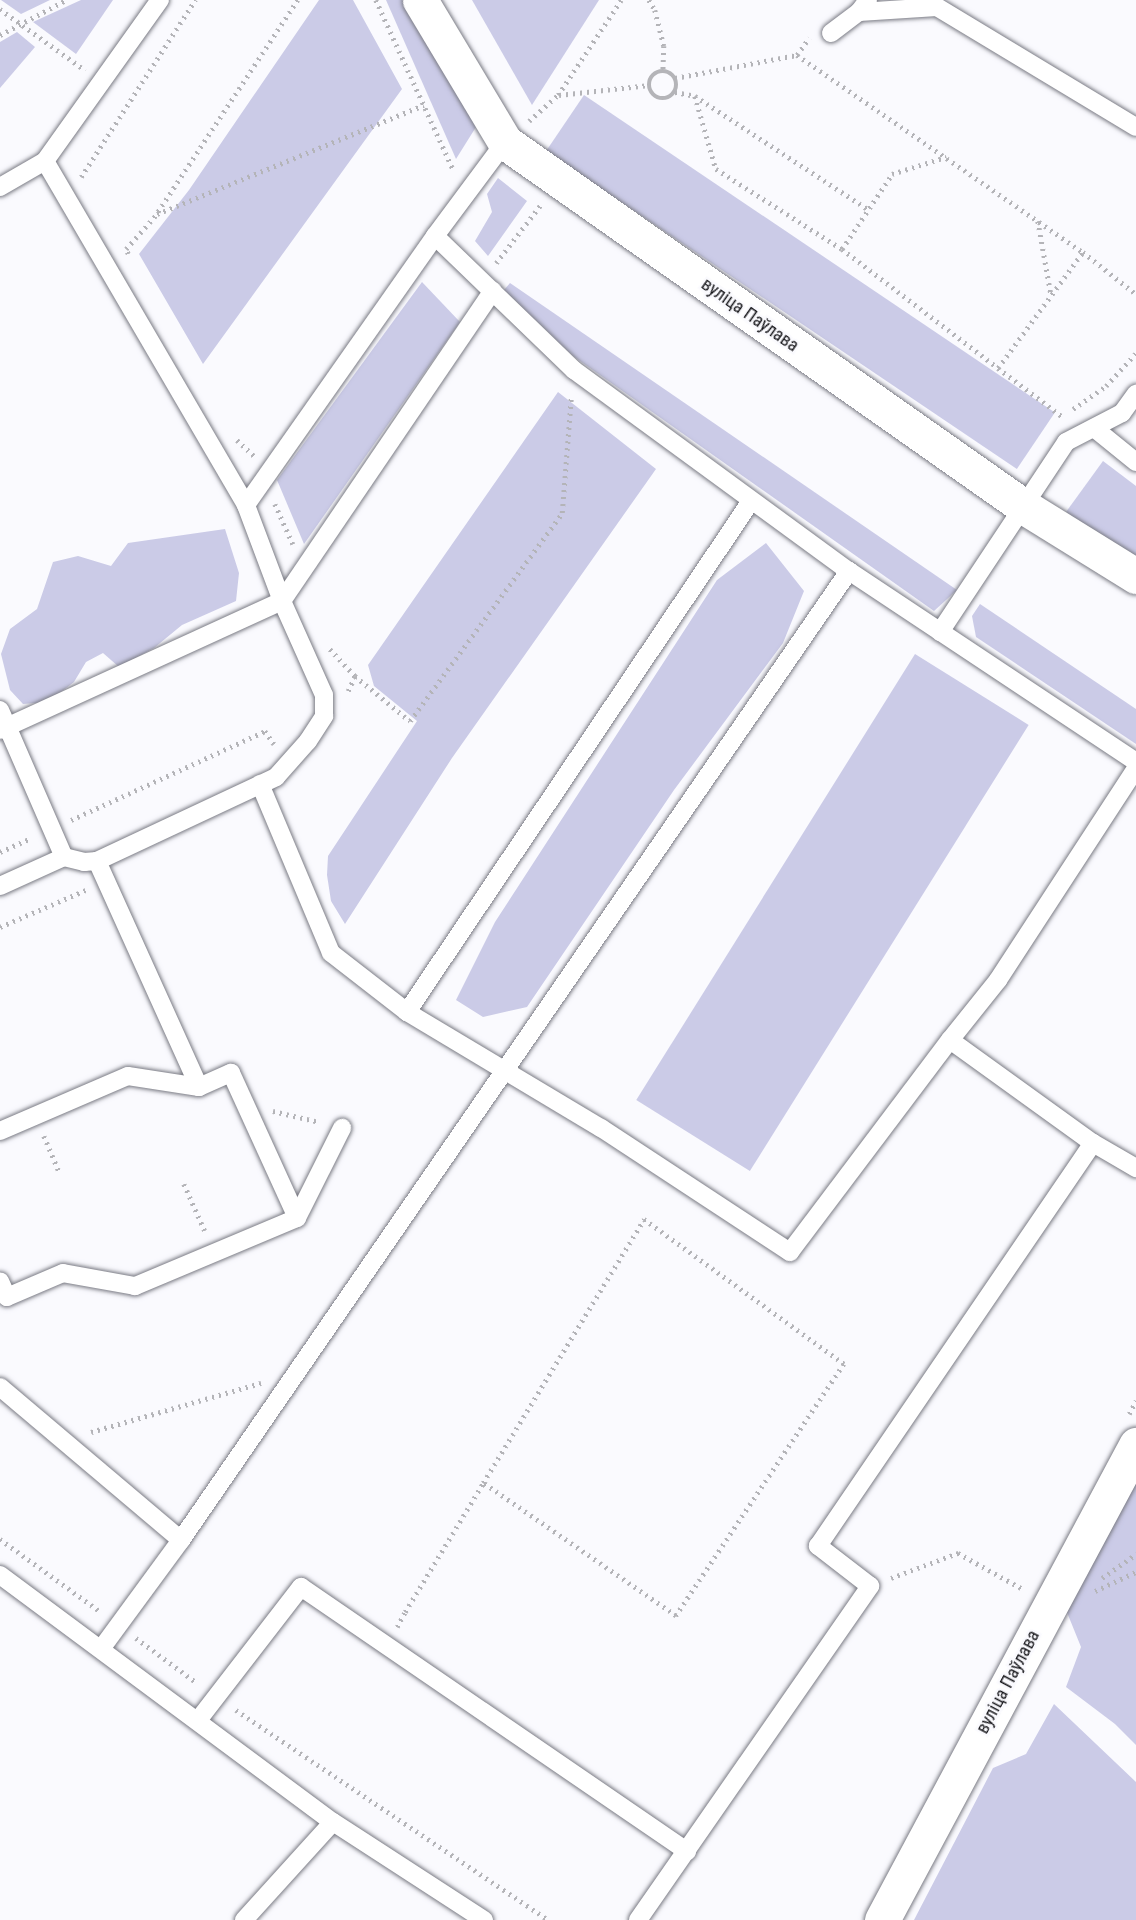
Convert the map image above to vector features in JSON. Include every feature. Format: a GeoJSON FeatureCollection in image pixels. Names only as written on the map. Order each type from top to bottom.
{"type":"FeatureCollection","features":[{"type":"Feature","properties":{"kind":"street","name":"вуліца Паўлава"},"geometry":{"type":"LineString","coordinates":[[420,0],[505,142],[1023,506],[1136,576]]}},
{"type":"Feature","properties":{"kind":"street","name":"вуліца Паўлава"},"geometry":{"type":"LineString","coordinates":[[882,1920],[1136,1445]]}},
{"type":"Feature","properties":{"kind":"lane"},"geometry":{"type":"LineString","coordinates":[[0,187],[45,161],[160,0]]}},
{"type":"Feature","properties":{"kind":"lane"},"geometry":{"type":"LineString","coordinates":[[831,33],[863,6],[936,7],[1136,127]]}},
{"type":"Feature","properties":{"kind":"lane"},"geometry":{"type":"LineString","coordinates":[[246,505],[435,236],[505,142]]}},
{"type":"Feature","properties":{"kind":"lane"},"geometry":{"type":"LineString","coordinates":[[0,886],[64,857],[84,862],[97,861],[276,777],[308,741],[324,716],[324,695],[282,601],[246,505],[45,161]]}},
{"type":"Feature","properties":{"kind":"lane"},"geometry":{"type":"LineString","coordinates":[[435,236],[574,370],[849,571],[1136,762]]}},
{"type":"Feature","properties":{"kind":"lane"},"geometry":{"type":"LineString","coordinates":[[64,857],[2,723],[282,601],[487,286]]}},
{"type":"Feature","properties":{"kind":"lane"},"geometry":{"type":"LineString","coordinates":[[940,632],[1066,442],[1122,413],[1136,394]]}},
{"type":"Feature","properties":{"kind":"lane"},"geometry":{"type":"LineString","coordinates":[[1094,428],[1136,462]]}},
{"type":"Feature","properties":{"kind":"lane"},"geometry":{"type":"LineString","coordinates":[[407,1012],[751,501]]}},
{"type":"Feature","properties":{"kind":"lane"},"geometry":{"type":"LineString","coordinates":[[101,1649],[181,1539],[849,571]]}},
{"type":"Feature","properties":{"kind":"lane"},"geometry":{"type":"LineString","coordinates":[[260,784],[331,953],[407,1012],[601,1128],[789,1252],[998,980],[1136,768]]}},
{"type":"Feature","properties":{"kind":"lane"},"geometry":{"type":"LineString","coordinates":[[97,861],[199,1087]]}},
{"type":"Feature","properties":{"kind":"lane"},"geometry":{"type":"LineString","coordinates":[[950,1040],[1093,1143],[1136,1168]]}},
{"type":"Feature","properties":{"kind":"lane"},"geometry":{"type":"LineString","coordinates":[[0,1131],[128,1076],[199,1087],[231,1073],[297,1217]]}},
{"type":"Feature","properties":{"kind":"lane"},"geometry":{"type":"LineString","coordinates":[[0,1281],[7,1297],[63,1273],[135,1286],[297,1217],[342,1128]]}},
{"type":"Feature","properties":{"kind":"lane"},"geometry":{"type":"LineString","coordinates":[[638,1920],[870,1586],[818,1546],[1093,1143]]}},
{"type":"Feature","properties":{"kind":"lane"},"geometry":{"type":"LineString","coordinates":[[0,1387],[181,1539]]}},
{"type":"Feature","properties":{"kind":"lane"},"geometry":{"type":"LineString","coordinates":[[0,1575],[199,1719],[334,1822],[484,1920]]}},
{"type":"Feature","properties":{"kind":"lane"},"geometry":{"type":"LineString","coordinates":[[199,1719],[301,1587],[687,1851]]}},
{"type":"Feature","properties":{"kind":"lane"},"geometry":{"type":"LineString","coordinates":[[244,1920],[334,1822]]}},
{"type":"Feature","properties":{"kind":"path"},"geometry":{"type":"LineString","coordinates":[[0,34],[66,0]]}},
{"type":"Feature","properties":{"kind":"path"},"geometry":{"type":"LineString","coordinates":[[78,182],[195,0]]}},
{"type":"Feature","properties":{"kind":"path"},"geometry":{"type":"LineString","coordinates":[[298,0],[157,214],[424,106]]}},
{"type":"Feature","properties":{"kind":"path"},"geometry":{"type":"LineString","coordinates":[[376,0],[455,174]]}},
{"type":"Feature","properties":{"kind":"path"},"geometry":{"type":"LineString","coordinates":[[505,142],[558,95],[621,0]]}},
{"type":"Feature","properties":{"kind":"path"},"geometry":{"type":"LineString","coordinates":[[649,0],[655,10],[664,46],[663,71]]}},
{"type":"Feature","properties":{"kind":"path"},"geometry":{"type":"LineString","coordinates":[[0,9],[101,82]]}},
{"type":"Feature","properties":{"kind":"path"},"geometry":{"type":"LineString","coordinates":[[649,85],[656,73],[663,71],[675,78],[797,55],[1083,252],[1136,294]]}},
{"type":"Feature","properties":{"kind":"path"},"geometry":{"type":"LineString","coordinates":[[649,85],[656,97],[670,97],[675,92],[675,78]]}},
{"type":"Feature","properties":{"kind":"path"},"geometry":{"type":"LineString","coordinates":[[558,95],[649,85]]}},
{"type":"Feature","properties":{"kind":"path"},"geometry":{"type":"LineString","coordinates":[[675,92],[695,96],[868,209]]}},
{"type":"Feature","properties":{"kind":"path"},"geometry":{"type":"LineString","coordinates":[[695,96],[716,169],[842,248],[1061,417],[1094,428]]}},
{"type":"Feature","properties":{"kind":"path"},"geometry":{"type":"LineString","coordinates":[[842,248],[891,174],[947,157]]}},
{"type":"Feature","properties":{"kind":"path"},"geometry":{"type":"LineString","coordinates":[[487,286],[544,200]]}},
{"type":"Feature","properties":{"kind":"path"},"geometry":{"type":"LineString","coordinates":[[1038,221],[1051,295]]}},
{"type":"Feature","properties":{"kind":"path"},"geometry":{"type":"LineString","coordinates":[[118,238],[126,249]]}},
{"type":"Feature","properties":{"kind":"path"},"geometry":{"type":"LineString","coordinates":[[998,369],[1083,252]]}},
{"type":"Feature","properties":{"kind":"path"},"geometry":{"type":"LineString","coordinates":[[1061,417],[1106,386],[1136,353]]}},
{"type":"Feature","properties":{"kind":"path"},"geometry":{"type":"LineString","coordinates":[[292,623],[337,654],[355,676],[410,721],[562,513],[574,370]]}},
{"type":"Feature","properties":{"kind":"path"},"geometry":{"type":"LineString","coordinates":[[264,479],[304,569]]}},
{"type":"Feature","properties":{"kind":"path"},"geometry":{"type":"LineString","coordinates":[[0,852],[265,731],[288,763]]}},
{"type":"Feature","properties":{"kind":"path"},"geometry":{"type":"LineString","coordinates":[[0,927],[95,886]]}},
{"type":"Feature","properties":{"kind":"path"},"geometry":{"type":"LineString","coordinates":[[245,1104],[342,1128]]}},
{"type":"Feature","properties":{"kind":"path"},"geometry":{"type":"LineString","coordinates":[[35,1116],[59,1171]]}},
{"type":"Feature","properties":{"kind":"path"},"geometry":{"type":"LineString","coordinates":[[184,1184],[214,1252]]}},
{"type":"Feature","properties":{"kind":"path"},"geometry":{"type":"LineString","coordinates":[[386,1646],[483,1483],[644,1219],[844,1364],[676,1616],[483,1483]]}},
{"type":"Feature","properties":{"kind":"path"},"geometry":{"type":"LineString","coordinates":[[63,1440],[295,1374]]}},
{"type":"Feature","properties":{"kind":"path"},"geometry":{"type":"LineString","coordinates":[[0,1539],[216,1697],[549,1920]]}},
{"type":"Feature","properties":{"kind":"path"},"geometry":{"type":"LineString","coordinates":[[870,1586],[958,1553]]}},
{"type":"Feature","properties":{"kind":"path"},"geometry":{"type":"LineString","coordinates":[[1088,1594],[1136,1572]]}},
{"type":"Feature","properties":{"kind":"shaded area"},"geometry":{"type":"Polygon","coordinates":[[[1,0],[50,0],[21,14],[1,0]]]}},
{"type":"Feature","properties":{"kind":"shaded area"},"geometry":{"type":"Polygon","coordinates":[[[81,0],[113,0],[76,54],[33,22],[81,0]]]}},
{"type":"Feature","properties":{"kind":"shaded area"},"geometry":{"type":"Polygon","coordinates":[[[319,0],[353,0],[402,89],[203,364],[139,254],[189,190],[319,0]]]}},
{"type":"Feature","properties":{"kind":"shaded area"},"geometry":{"type":"Polygon","coordinates":[[[386,0],[410,0],[476,127],[456,159],[386,0]]]}},
{"type":"Feature","properties":{"kind":"shaded area"},"geometry":{"type":"Polygon","coordinates":[[[472,0],[599,0],[532,105],[472,0]]]}},
{"type":"Feature","properties":{"kind":"shaded area"},"geometry":{"type":"Polygon","coordinates":[[[17,32],[35,47],[0,88],[0,42],[17,32]]]}},
{"type":"Feature","properties":{"kind":"shaded area"},"geometry":{"type":"Polygon","coordinates":[[[584,95],[1055,413],[1017,469],[546,151],[584,95]]]}},
{"type":"Feature","properties":{"kind":"shaded area"},"geometry":{"type":"Polygon","coordinates":[[[498,178],[527,201],[488,256],[475,241],[492,212],[487,194],[498,178]]]}},
{"type":"Feature","properties":{"kind":"shaded area"},"geometry":{"type":"Polygon","coordinates":[[[422,282],[460,322],[304,544],[277,480],[422,282]]]}},
{"type":"Feature","properties":{"kind":"shaded area"},"geometry":{"type":"Polygon","coordinates":[[[510,283],[957,590],[934,611],[573,356],[504,290],[510,283]]]}},
{"type":"Feature","properties":{"kind":"shaded area"},"geometry":{"type":"Polygon","coordinates":[[[558,392],[656,469],[452,758],[345,924],[331,901],[327,875],[328,856],[417,721],[374,686],[368,665],[558,392]]]}},
{"type":"Feature","properties":{"kind":"shaded area"},"geometry":{"type":"Polygon","coordinates":[[[1103,461],[1136,486],[1136,560],[1066,512],[1103,461]]]}},
{"type":"Feature","properties":{"kind":"shaded area"},"geometry":{"type":"Polygon","coordinates":[[[225,529],[239,573],[236,601],[182,625],[154,648],[119,667],[103,653],[86,662],[74,682],[48,702],[23,704],[10,690],[1,654],[10,629],[37,609],[53,562],[78,556],[111,566],[128,543],[225,529]]]}},
{"type":"Feature","properties":{"kind":"shaded area"},"geometry":{"type":"Polygon","coordinates":[[[766,543],[804,591],[783,643],[674,790],[527,1007],[483,1017],[456,1000],[495,922],[717,580],[766,543]]]}},
{"type":"Feature","properties":{"kind":"shaded area"},"geometry":{"type":"Polygon","coordinates":[[[980,604],[1136,709],[1136,744],[976,637],[972,616],[980,604]]]}},
{"type":"Feature","properties":{"kind":"shaded area"},"geometry":{"type":"Polygon","coordinates":[[[915,654],[1029,725],[750,1171],[636,1100],[915,654]]]}},
{"type":"Feature","properties":{"kind":"shaded area"},"geometry":{"type":"Polygon","coordinates":[[[1136,1472],[1136,1745],[1115,1724],[1066,1687],[1081,1647],[1064,1605],[1136,1472]]]}},
{"type":"Feature","properties":{"kind":"shaded area"},"geometry":{"type":"Polygon","coordinates":[[[1054,1704],[1136,1782],[1136,1920],[914,1920],[993,1768],[1026,1754],[1054,1704]]]}}]}
